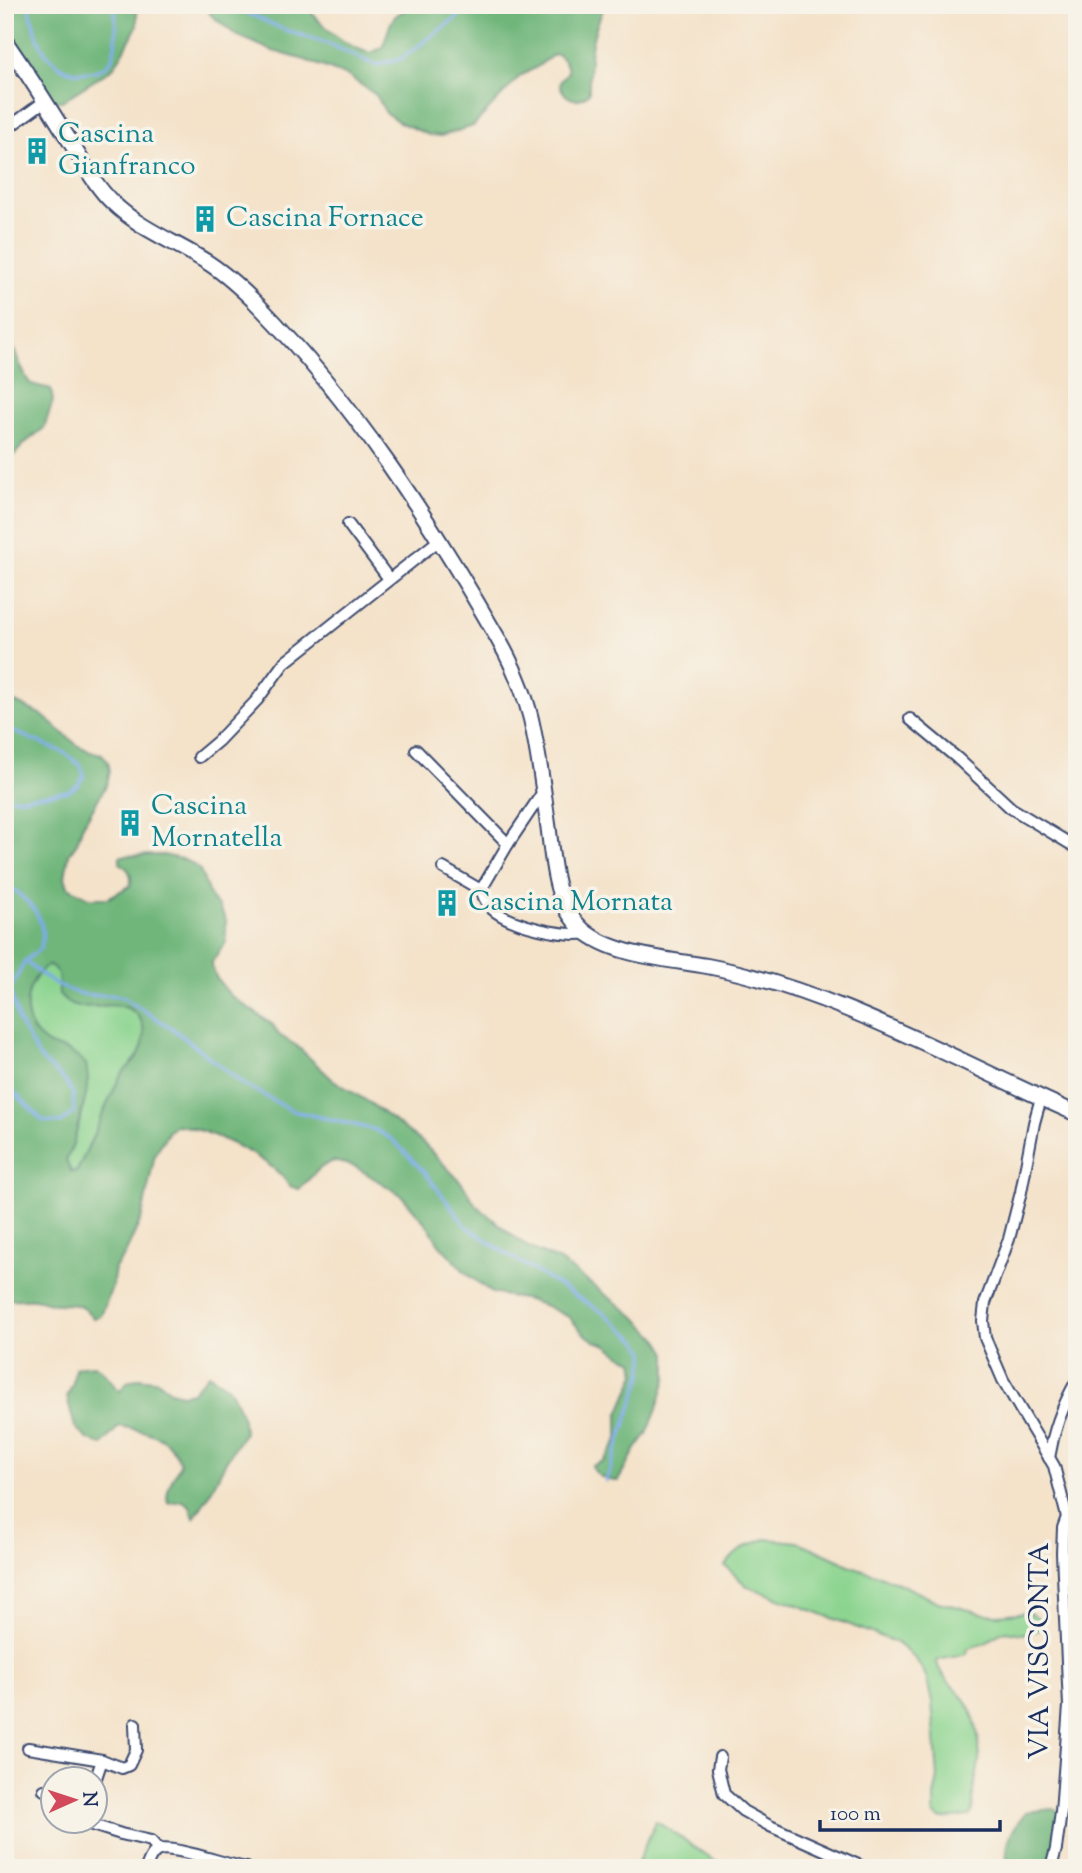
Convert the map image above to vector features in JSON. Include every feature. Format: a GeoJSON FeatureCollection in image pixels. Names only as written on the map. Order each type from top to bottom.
{"type":"FeatureCollection","features":[{"type":"Feature","properties":{"kind":"street"},"geometry":{"type":"LineString","coordinates":[[5,41],[94,180],[112,202],[143,227],[193,254],[222,274],[256,303],[328,383],[365,431],[438,541],[499,640],[520,682],[530,715],[558,887],[570,915],[587,933],[601,942],[634,952],[737,972],[781,986],[862,1016],[1077,1114]]}},
{"type":"Feature","properties":{"kind":"street"},"geometry":{"type":"LineString","coordinates":[[5,130],[45,101]]}},
{"type":"Feature","properties":{"kind":"street"},"geometry":{"type":"LineString","coordinates":[[348,524],[389,579]]}},
{"type":"Feature","properties":{"kind":"street"},"geometry":{"type":"LineString","coordinates":[[199,757],[248,710],[284,663],[438,541]]}},
{"type":"Feature","properties":{"kind":"street"},"geometry":{"type":"LineString","coordinates":[[910,719],[1011,808],[1077,848]]}},
{"type":"Feature","properties":{"kind":"street"},"geometry":{"type":"LineString","coordinates":[[416,750],[508,844]]}},
{"type":"Feature","properties":{"kind":"street"},"geometry":{"type":"LineString","coordinates":[[481,890],[543,792]]}},
{"type":"Feature","properties":{"kind":"street"},"geometry":{"type":"LineString","coordinates":[[443,868],[481,890],[488,905],[506,918],[531,927],[565,934],[587,933]]}},
{"type":"Feature","properties":{"kind":"street"},"geometry":{"type":"LineString","coordinates":[[1041,1098],[1009,1240],[985,1303],[983,1321],[985,1338],[1003,1380],[1054,1465],[1072,1514]]}},
{"type":"Feature","properties":{"kind":"street"},"geometry":{"type":"LineString","coordinates":[[1049,1458],[1061,1416],[1076,1382]]}},
{"type":"Feature","properties":{"kind":"street","name":"VIA VISCONTA"},"geometry":{"type":"LineString","coordinates":[[1051,1868],[1061,1812],[1069,1706],[1062,1553],[1063,1528],[1072,1514]]}},
{"type":"Feature","properties":{"kind":"street"},"geometry":{"type":"LineString","coordinates":[[28,1748],[102,1760],[122,1768],[129,1765],[136,1750],[135,1724]]}},
{"type":"Feature","properties":{"kind":"street"},"geometry":{"type":"LineString","coordinates":[[720,1757],[718,1769],[724,1794],[743,1811],[770,1826],[865,1868]]}},
{"type":"Feature","properties":{"kind":"street"},"geometry":{"type":"LineString","coordinates":[[101,1764],[102,1760]]}},
{"type":"Feature","properties":{"kind":"street"},"geometry":{"type":"LineString","coordinates":[[108,1831],[152,1841],[159,1850]]}},
{"type":"Feature","properties":{"kind":"street"},"geometry":{"type":"LineString","coordinates":[[146,1868],[152,1855],[159,1850],[172,1849],[233,1867],[247,1868]]}},
{"type":"Feature","properties":{"kind":"green space"},"geometry":{"type":"Polygon","coordinates":[[[5,5],[137,5],[137,26],[112,69],[62,101],[49,101],[5,30],[5,5]]]}},
{"type":"Feature","properties":{"kind":"green space"},"geometry":{"type":"Polygon","coordinates":[[[205,5],[305,5],[334,34],[370,53],[382,48],[394,18],[415,6],[605,5],[593,38],[589,93],[576,99],[565,94],[560,85],[568,72],[567,67],[557,54],[553,55],[520,76],[473,126],[441,136],[429,135],[401,123],[386,113],[376,95],[348,76],[273,51],[236,35],[211,15],[205,5]]]}},
{"type":"Feature","properties":{"kind":"green space"},"geometry":{"type":"Polygon","coordinates":[[[5,331],[27,380],[51,389],[53,401],[44,428],[5,460],[5,331]]]}},
{"type":"Feature","properties":{"kind":"green space"},"geometry":{"type":"Polygon","coordinates":[[[5,697],[42,715],[77,745],[102,754],[108,762],[110,771],[107,784],[69,854],[65,877],[68,887],[89,898],[108,898],[130,886],[131,875],[120,863],[120,856],[163,855],[182,859],[200,870],[211,899],[226,920],[226,942],[212,962],[212,968],[230,995],[273,1025],[279,1035],[297,1046],[332,1079],[370,1103],[422,1142],[462,1183],[476,1205],[507,1231],[528,1247],[560,1261],[637,1318],[659,1340],[667,1353],[667,1376],[647,1434],[618,1481],[602,1478],[592,1466],[604,1461],[618,1439],[618,1416],[636,1374],[634,1361],[583,1333],[569,1317],[528,1300],[492,1293],[466,1273],[439,1244],[429,1227],[401,1195],[354,1166],[333,1161],[320,1168],[299,1189],[289,1186],[270,1166],[239,1146],[189,1127],[176,1125],[169,1131],[155,1154],[142,1217],[125,1254],[115,1268],[112,1287],[101,1316],[93,1318],[85,1309],[73,1304],[5,1298],[5,697]],[[49,965],[35,979],[30,988],[27,1009],[28,1020],[39,1037],[50,1045],[71,1052],[86,1064],[86,1095],[66,1161],[71,1172],[77,1171],[120,1077],[138,1056],[144,1031],[140,1019],[125,1007],[78,1007],[69,1004],[59,994],[58,977],[49,965]]]}},
{"type":"Feature","properties":{"kind":"green space"},"geometry":{"type":"Polygon","coordinates":[[[49,964],[59,973],[59,982],[97,1007],[109,1005],[128,1008],[136,1013],[144,1029],[139,1056],[102,1119],[77,1171],[71,1172],[66,1161],[82,1115],[88,1078],[70,1052],[43,1041],[31,1025],[27,1006],[30,986],[41,970],[49,964]]]}},
{"type":"Feature","properties":{"kind":"green space"},"geometry":{"type":"Polygon","coordinates":[[[94,1365],[120,1391],[127,1382],[140,1378],[159,1381],[170,1391],[182,1394],[192,1392],[208,1374],[224,1384],[233,1394],[243,1419],[244,1433],[194,1518],[190,1506],[183,1501],[168,1503],[169,1488],[180,1464],[176,1454],[164,1441],[148,1433],[119,1426],[102,1445],[87,1439],[75,1427],[67,1397],[75,1368],[94,1365]]]}},
{"type":"Feature","properties":{"kind":"green space"},"geometry":{"type":"Polygon","coordinates":[[[765,1539],[799,1542],[938,1602],[985,1614],[1029,1612],[1040,1619],[1039,1630],[1023,1634],[1005,1631],[986,1643],[968,1648],[963,1655],[937,1661],[941,1673],[968,1705],[976,1727],[979,1760],[970,1815],[939,1819],[934,1814],[938,1777],[932,1702],[926,1676],[916,1659],[895,1642],[747,1586],[725,1566],[743,1549],[765,1539]]]}},
{"type":"Feature","properties":{"kind":"green space"},"geometry":{"type":"Polygon","coordinates":[[[1052,1809],[1061,1812],[1051,1868],[1007,1868],[1007,1851],[1012,1831],[1026,1812],[1052,1809]]]}},
{"type":"Feature","properties":{"kind":"green space"},"geometry":{"type":"Polygon","coordinates":[[[656,1821],[725,1868],[635,1868],[656,1821]]]}},
{"type":"Feature","properties":{"kind":"waterway"},"geometry":{"type":"LineString","coordinates":[[28,5],[45,52],[61,67],[83,73],[105,66],[113,55],[116,36],[114,5]]}},
{"type":"Feature","properties":{"kind":"waterway"},"geometry":{"type":"LineString","coordinates":[[230,5],[375,65],[401,59],[473,5]]}},
{"type":"Feature","properties":{"kind":"waterway"},"geometry":{"type":"LineString","coordinates":[[5,728],[65,753],[81,766],[84,776],[78,785],[69,791],[5,798]]}},
{"type":"Feature","properties":{"kind":"waterway"},"geometry":{"type":"LineString","coordinates":[[5,882],[34,910],[42,926],[41,948],[25,961],[10,990],[19,1022],[39,1057],[65,1081],[73,1094],[74,1112],[61,1123],[43,1121],[12,1090],[5,1090]]}},
{"type":"Feature","properties":{"kind":"waterway"},"geometry":{"type":"LineString","coordinates":[[25,961],[59,986],[75,992],[122,997],[173,1029],[243,1084],[293,1111],[376,1130],[393,1140],[426,1174],[466,1226],[604,1313],[638,1341],[645,1352],[642,1375],[606,1481]]}},
{"type":"Feature","properties":{"kind":"place","name":"Cascina Gianfranco"},"geometry":{"type":"Point","coordinates":[37,151]}},
{"type":"Feature","properties":{"kind":"place","name":"Cascina Fornace"},"geometry":{"type":"Point","coordinates":[205,219]}},
{"type":"Feature","properties":{"kind":"place","name":"Cascina Mornatella"},"geometry":{"type":"Point","coordinates":[130,823]}},
{"type":"Feature","properties":{"kind":"place","name":"Cascina Mornata"},"geometry":{"type":"Point","coordinates":[447,903]}}]}
